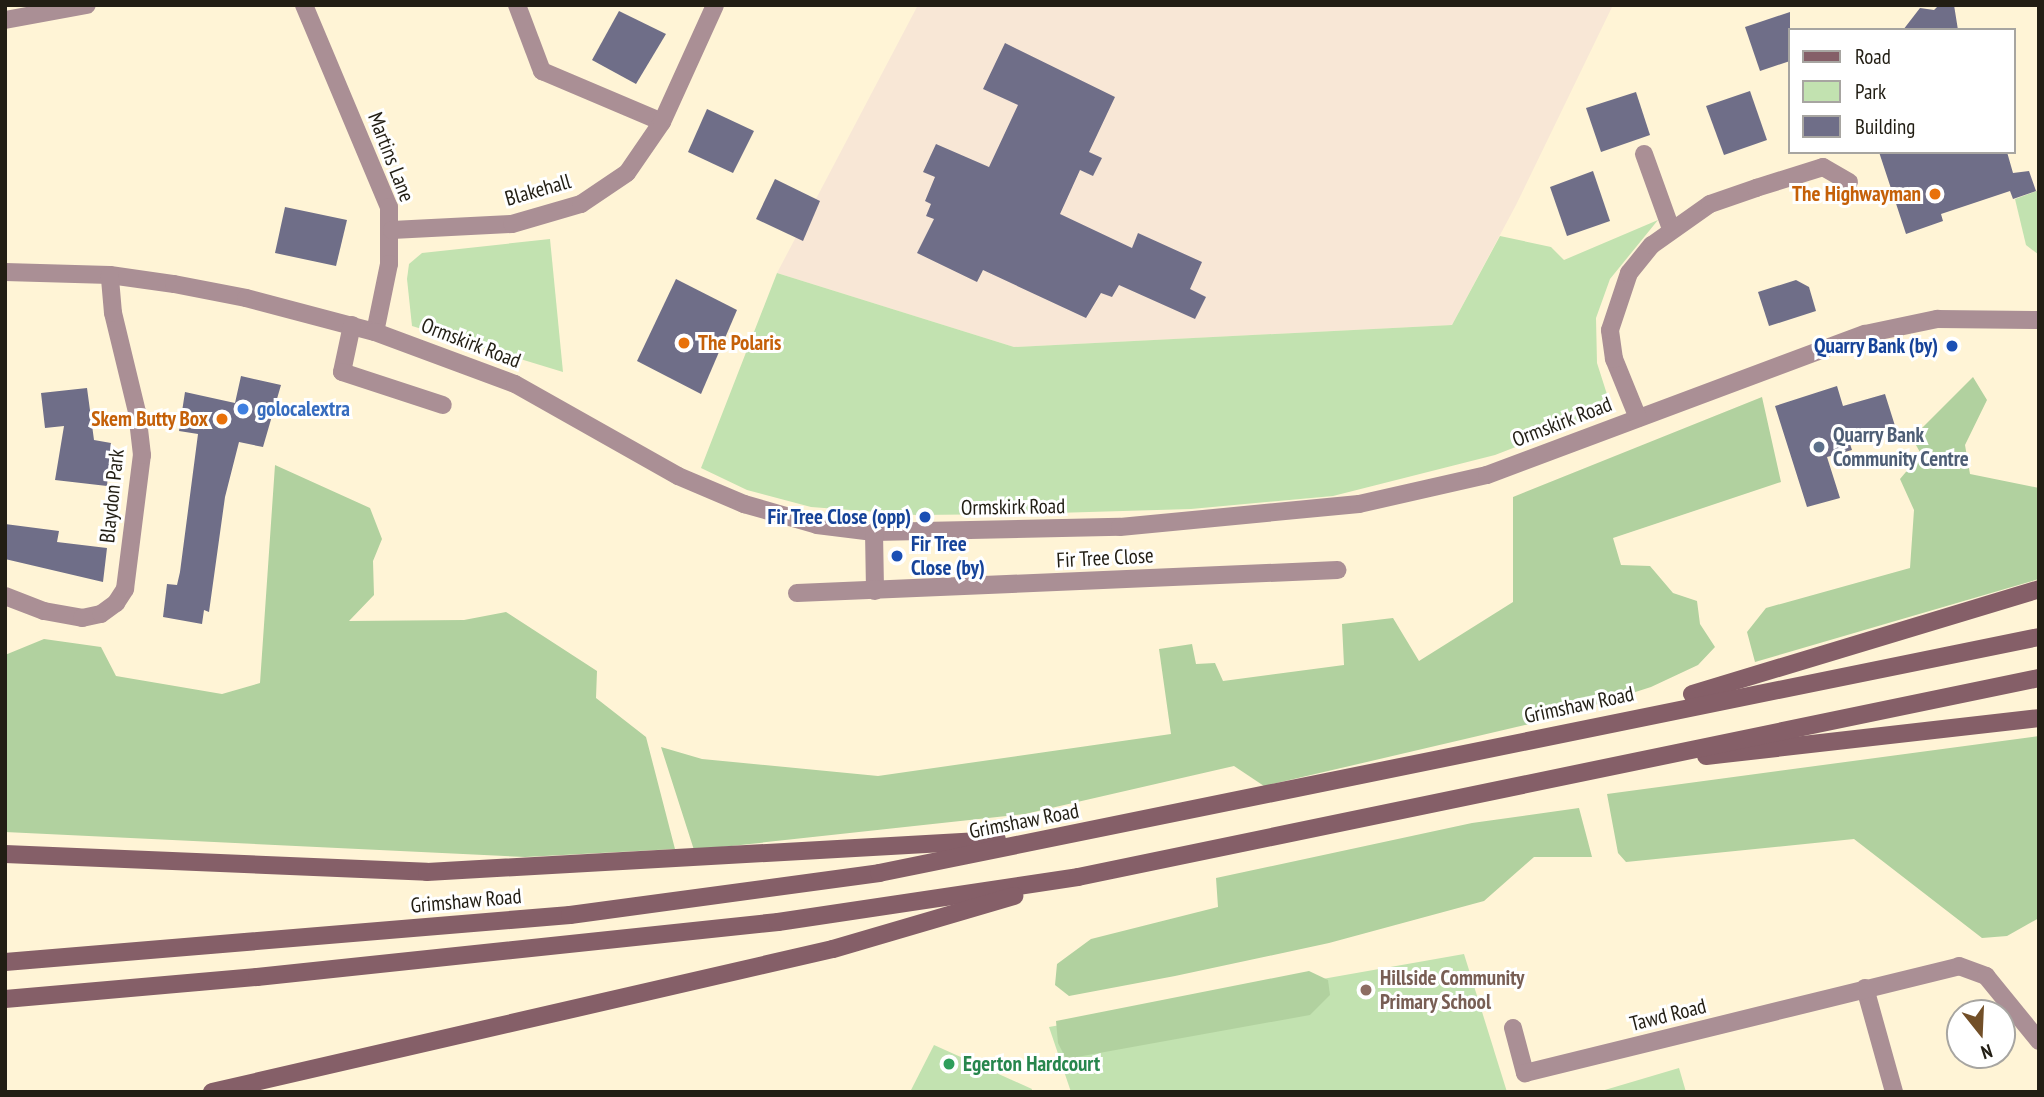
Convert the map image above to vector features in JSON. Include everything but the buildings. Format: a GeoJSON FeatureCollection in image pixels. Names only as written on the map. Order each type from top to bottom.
{"type":"FeatureCollection","features":[{"type":"Feature","properties":{"kind":"main road"},"geometry":{"type":"LineString","coordinates":[[1592,724],[2039,589]]}},
{"type":"Feature","properties":{"kind":"main road","name":"Grimshaw Road"},"geometry":{"type":"LineString","coordinates":[[5,962],[712,898],[879,873],[1074,835],[1592,724],[2039,637]]}},
{"type":"Feature","properties":{"kind":"main road"},"geometry":{"type":"LineString","coordinates":[[5,999],[270,976],[764,923],[1078,877],[2039,678]]}},
{"type":"Feature","properties":{"kind":"main road"},"geometry":{"type":"LineString","coordinates":[[1602,768],[2039,718]]}},
{"type":"Feature","properties":{"kind":"main road"},"geometry":{"type":"LineString","coordinates":[[5,854],[427,872],[678,861],[1074,835]]}},
{"type":"Feature","properties":{"kind":"main road"},"geometry":{"type":"LineString","coordinates":[[212,1092],[833,950],[1078,877]]}},
{"type":"Feature","properties":{"kind":"street"},"geometry":{"type":"LineString","coordinates":[[16,15],[87,5]]}},
{"type":"Feature","properties":{"kind":"street","name":"Martins Lane"},"geometry":{"type":"LineString","coordinates":[[304,5],[389,206],[392,230],[375,332]]}},
{"type":"Feature","properties":{"kind":"street"},"geometry":{"type":"LineString","coordinates":[[517,5],[542,71],[662,122]]}},
{"type":"Feature","properties":{"kind":"street","name":"Blakehall"},"geometry":{"type":"LineString","coordinates":[[392,230],[512,224],[581,204],[627,173],[662,122],[715,5]]}},
{"type":"Feature","properties":{"kind":"street"},"geometry":{"type":"LineString","coordinates":[[1644,154],[1671,229]]}},
{"type":"Feature","properties":{"kind":"street"},"geometry":{"type":"LineString","coordinates":[[1638,418],[1614,359],[1610,330],[1629,274],[1671,229],[1710,204],[1820,160],[1849,182]]}},
{"type":"Feature","properties":{"kind":"street","name":"Ormskirk Road"},"geometry":{"type":"LineString","coordinates":[[5,272],[110,275],[246,298],[375,332],[516,384],[678,476],[744,504],[817,525],[874,532],[1120,527],[1360,504],[1487,475],[1865,334],[1937,319],[2039,320]]}},
{"type":"Feature","properties":{"kind":"street","name":"Blaydon Park"},"geometry":{"type":"LineString","coordinates":[[5,596],[44,611],[82,618],[108,608],[125,589],[142,455],[137,412],[113,313],[110,275]]}},
{"type":"Feature","properties":{"kind":"street"},"geometry":{"type":"LineString","coordinates":[[352,326],[342,372],[443,405]]}},
{"type":"Feature","properties":{"kind":"street"},"geometry":{"type":"LineString","coordinates":[[874,532],[875,591]]}},
{"type":"Feature","properties":{"kind":"street","name":"Fir Tree Close"},"geometry":{"type":"LineString","coordinates":[[797,593],[1338,570]]}},
{"type":"Feature","properties":{"kind":"street","name":"Tawd Road"},"geometry":{"type":"LineString","coordinates":[[1513,1028],[1525,1073],[1950,967],[1974,968],[2006,996],[2039,1041]]}},
{"type":"Feature","properties":{"kind":"street"},"geometry":{"type":"LineString","coordinates":[[1865,988],[1894,1092]]}},
{"type":"Feature","properties":{"kind":"shaded area"},"geometry":{"type":"Polygon","coordinates":[[[918,5],[1613,5],[1516,205],[1452,325],[1014,347],[777,273],[918,5]]]}},
{"type":"Feature","properties":{"kind":"green space"},"geometry":{"type":"Polygon","coordinates":[[[2039,190],[2039,255],[2026,245],[2015,199],[2039,190]]]}},
{"type":"Feature","properties":{"kind":"green space"},"geometry":{"type":"Polygon","coordinates":[[[1658,220],[1610,279],[1596,318],[1597,363],[1612,410],[1495,455],[1333,496],[1191,509],[1021,514],[916,515],[811,507],[747,490],[701,468],[777,273],[1014,347],[1452,325],[1500,236],[1551,247],[1564,260],[1658,220]]]}},
{"type":"Feature","properties":{"kind":"green space"},"geometry":{"type":"Polygon","coordinates":[[[550,239],[563,372],[412,326],[407,279],[409,264],[422,253],[550,239]]]}},
{"type":"Feature","properties":{"kind":"green space"},"geometry":{"type":"Polygon","coordinates":[[[1973,377],[1987,400],[1965,445],[1970,474],[2039,488],[2039,579],[1755,662],[1747,632],[1766,608],[1910,568],[1914,510],[1900,479],[1921,454],[1912,438],[1973,377]]]}},
{"type":"Feature","properties":{"kind":"green space"},"geometry":{"type":"Polygon","coordinates":[[[1762,397],[1781,482],[1613,538],[1621,565],[1650,566],[1673,593],[1697,601],[1700,624],[1715,647],[1698,665],[1651,687],[1551,719],[1264,786],[1234,766],[1025,814],[694,850],[661,747],[702,759],[878,776],[1171,734],[1159,649],[1192,644],[1196,664],[1215,663],[1223,681],[1344,665],[1342,624],[1393,618],[1419,661],[1513,602],[1513,497],[1762,397]]]}},
{"type":"Feature","properties":{"kind":"green space"},"geometry":{"type":"Polygon","coordinates":[[[275,465],[370,508],[382,539],[373,561],[374,595],[349,621],[464,620],[506,612],[597,671],[596,698],[646,737],[675,849],[525,857],[5,832],[5,655],[44,639],[101,647],[116,676],[222,694],[260,683],[275,465]]]}},
{"type":"Feature","properties":{"kind":"green space"},"geometry":{"type":"Polygon","coordinates":[[[2039,736],[2039,918],[2007,936],[1982,938],[1854,839],[1626,862],[1618,853],[1607,794],[2039,736]]]}},
{"type":"Feature","properties":{"kind":"green space"},"geometry":{"type":"Polygon","coordinates":[[[1579,808],[1592,857],[1534,857],[1484,901],[1329,943],[1175,976],[1069,996],[1055,985],[1057,964],[1091,939],[1218,907],[1216,878],[1472,823],[1579,808]]]}},
{"type":"Feature","properties":{"kind":"green space","name":"Hillside Community Primary School"},"geometry":{"type":"Polygon","coordinates":[[[1464,954],[1507,1092],[1071,1092],[1049,1027],[1464,954]]]}},
{"type":"Feature","properties":{"kind":"green space"},"geometry":{"type":"Polygon","coordinates":[[[1309,971],[1328,980],[1330,995],[1310,1015],[1066,1059],[1058,1043],[1056,1021],[1309,971]]]}},
{"type":"Feature","properties":{"kind":"green space","name":"Egerton Hardcourt"},"geometry":{"type":"Polygon","coordinates":[[[934,1045],[1032,1089],[1031,1092],[910,1092],[934,1045]]]}},
{"type":"Feature","properties":{"kind":"green space"},"geometry":{"type":"Polygon","coordinates":[[[1679,1068],[1686,1092],[1598,1092],[1679,1068]]]}},
{"type":"Feature","properties":{"kind":"place","name":"The Highwayman"},"geometry":{"type":"Point","coordinates":[1935,194]}},
{"type":"Feature","properties":{"kind":"place","name":"The Polaris"},"geometry":{"type":"Point","coordinates":[684,343]}},
{"type":"Feature","properties":{"kind":"place","name":"Quarry Bank (by)"},"geometry":{"type":"Point","coordinates":[1952,346]}},
{"type":"Feature","properties":{"kind":"place","name":"golocalextra"},"geometry":{"type":"Point","coordinates":[243,409]}},
{"type":"Feature","properties":{"kind":"place","name":"Skem Butty Box"},"geometry":{"type":"Point","coordinates":[222,419]}},
{"type":"Feature","properties":{"kind":"place","name":"Quarry Bank Community Centre"},"geometry":{"type":"Point","coordinates":[1819,447]}},
{"type":"Feature","properties":{"kind":"place","name":"Fir Tree Close (opp)"},"geometry":{"type":"Point","coordinates":[925,517]}},
{"type":"Feature","properties":{"kind":"place","name":"Fir Tree Close (by)"},"geometry":{"type":"Point","coordinates":[897,556]}},
{"type":"Feature","properties":{"kind":"place","name":"Hillside Community Primary School"},"geometry":{"type":"Point","coordinates":[1366,990]}},
{"type":"Feature","properties":{"kind":"place","name":"Egerton Hardcourt"},"geometry":{"type":"Point","coordinates":[949,1064]}}]}
